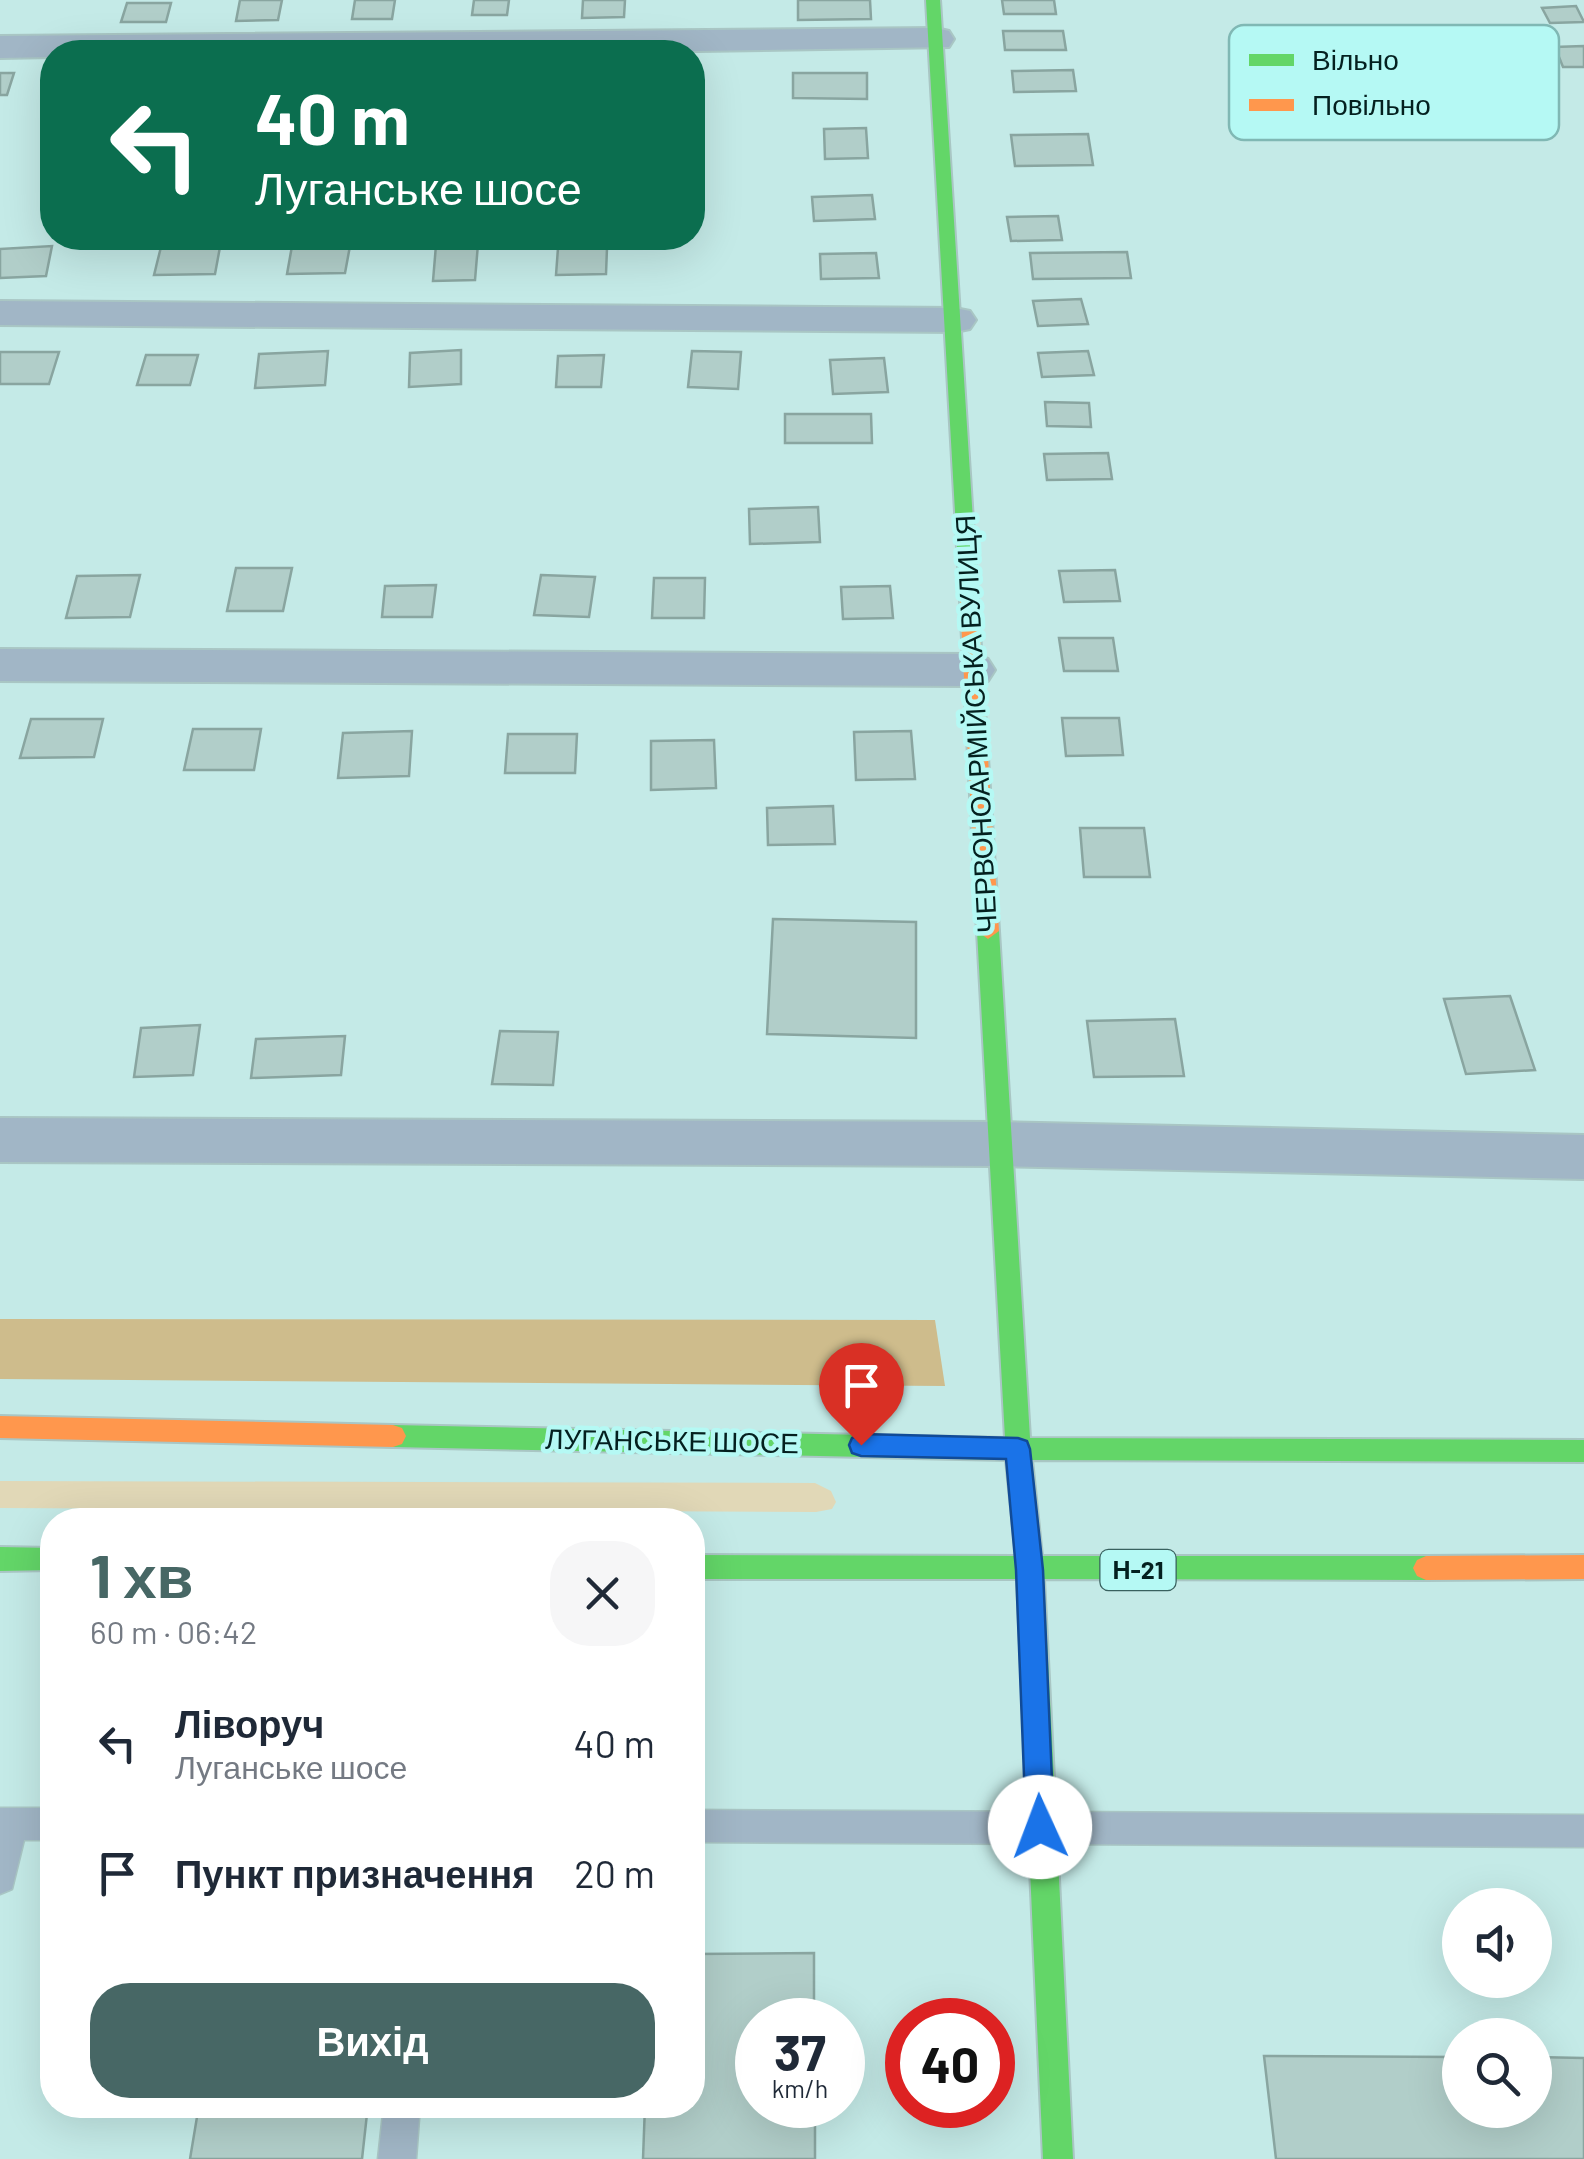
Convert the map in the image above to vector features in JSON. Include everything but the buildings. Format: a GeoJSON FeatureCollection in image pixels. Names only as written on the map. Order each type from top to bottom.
{"type":"FeatureCollection","features":[{"type":"Feature","properties":{"kind":"street","name":"ЧЕРВОНОАРМІЙСЬКА ВУЛИЦЯ"},"geometry":{"type":"LineString","coordinates":[[934,0],[1018,1449],[1030,1570],[1058,2159]]}},
{"type":"Feature","properties":{"kind":"street"},"geometry":{"type":"LineString","coordinates":[[705,41],[936,39]]}},
{"type":"Feature","properties":{"kind":"street"},"geometry":{"type":"LineString","coordinates":[[0,47],[40,47]]}},
{"type":"Feature","properties":{"kind":"street"},"geometry":{"type":"LineString","coordinates":[[0,313],[955,320]]}},
{"type":"Feature","properties":{"kind":"street"},"geometry":{"type":"LineString","coordinates":[[0,665],[972,670]]}},
{"type":"Feature","properties":{"kind":"street"},"geometry":{"type":"LineString","coordinates":[[0,1140],[1000,1144],[1584,1157]]}},
{"type":"Feature","properties":{"kind":"street","name":"ЛУГАНСЬКЕ ШОСЕ"},"geometry":{"type":"LineString","coordinates":[[0,1427],[1018,1449],[1584,1451]]}},
{"type":"Feature","properties":{"kind":"street"},"geometry":{"type":"LineString","coordinates":[[0,1559],[40,1559]]}},
{"type":"Feature","properties":{"kind":"street","name":"Н-21"},"geometry":{"type":"LineString","coordinates":[[705,1566],[1030,1570],[1584,1567]]}},
{"type":"Feature","properties":{"kind":"lane"},"geometry":{"type":"LineString","coordinates":[[0,1877],[5,1824],[40,1824]]}},
{"type":"Feature","properties":{"kind":"lane"},"geometry":{"type":"LineString","coordinates":[[705,1826],[1584,1832]]}},
{"type":"Feature","properties":{"kind":"lane"},"geometry":{"type":"LineString","coordinates":[[397,2159],[401,2118]]}},
{"type":"Feature","properties":{"kind":"shaded area"},"geometry":{"type":"Polygon","coordinates":[[[0,1319],[935,1320],[945,1386],[0,1379],[0,1319]]]}},
{"type":"Feature","properties":{"kind":"shaded area"},"geometry":{"type":"Polygon","coordinates":[[[0,1481],[815,1483],[831,1491],[836,1502],[832,1509],[816,1512],[705,1511],[705,1508],[0,1508],[0,1481]]]}},
{"type":"Feature","properties":{"kind":"traffic: fast"},"geometry":{"type":"LineString","coordinates":[[933,0],[969,600]]}},
{"type":"Feature","properties":{"kind":"traffic: fast"},"geometry":{"type":"LineString","coordinates":[[988,931],[1018,1449],[1030,1570],[1058,2159]]}},
{"type":"Feature","properties":{"kind":"traffic: fast"},"geometry":{"type":"LineString","coordinates":[[393,1436],[1018,1449],[1584,1451]]}},
{"type":"Feature","properties":{"kind":"traffic: fast"},"geometry":{"type":"LineString","coordinates":[[0,1559],[40,1559]]}},
{"type":"Feature","properties":{"kind":"traffic: fast"},"geometry":{"type":"LineString","coordinates":[[705,1567],[1426,1568]]}},
{"type":"Feature","properties":{"kind":"traffic: slow"},"geometry":{"type":"LineString","coordinates":[[969,600],[988,931]]}},
{"type":"Feature","properties":{"kind":"traffic: slow"},"geometry":{"type":"LineString","coordinates":[[0,1427],[393,1436]]}},
{"type":"Feature","properties":{"kind":"traffic: slow"},"geometry":{"type":"LineString","coordinates":[[1426,1568],[1584,1567]]}},
{"type":"Feature","properties":{"kind":"route"},"geometry":{"type":"LineString","coordinates":[[861,1445],[1018,1449],[1030,1570],[1040,1827]]}}]}
